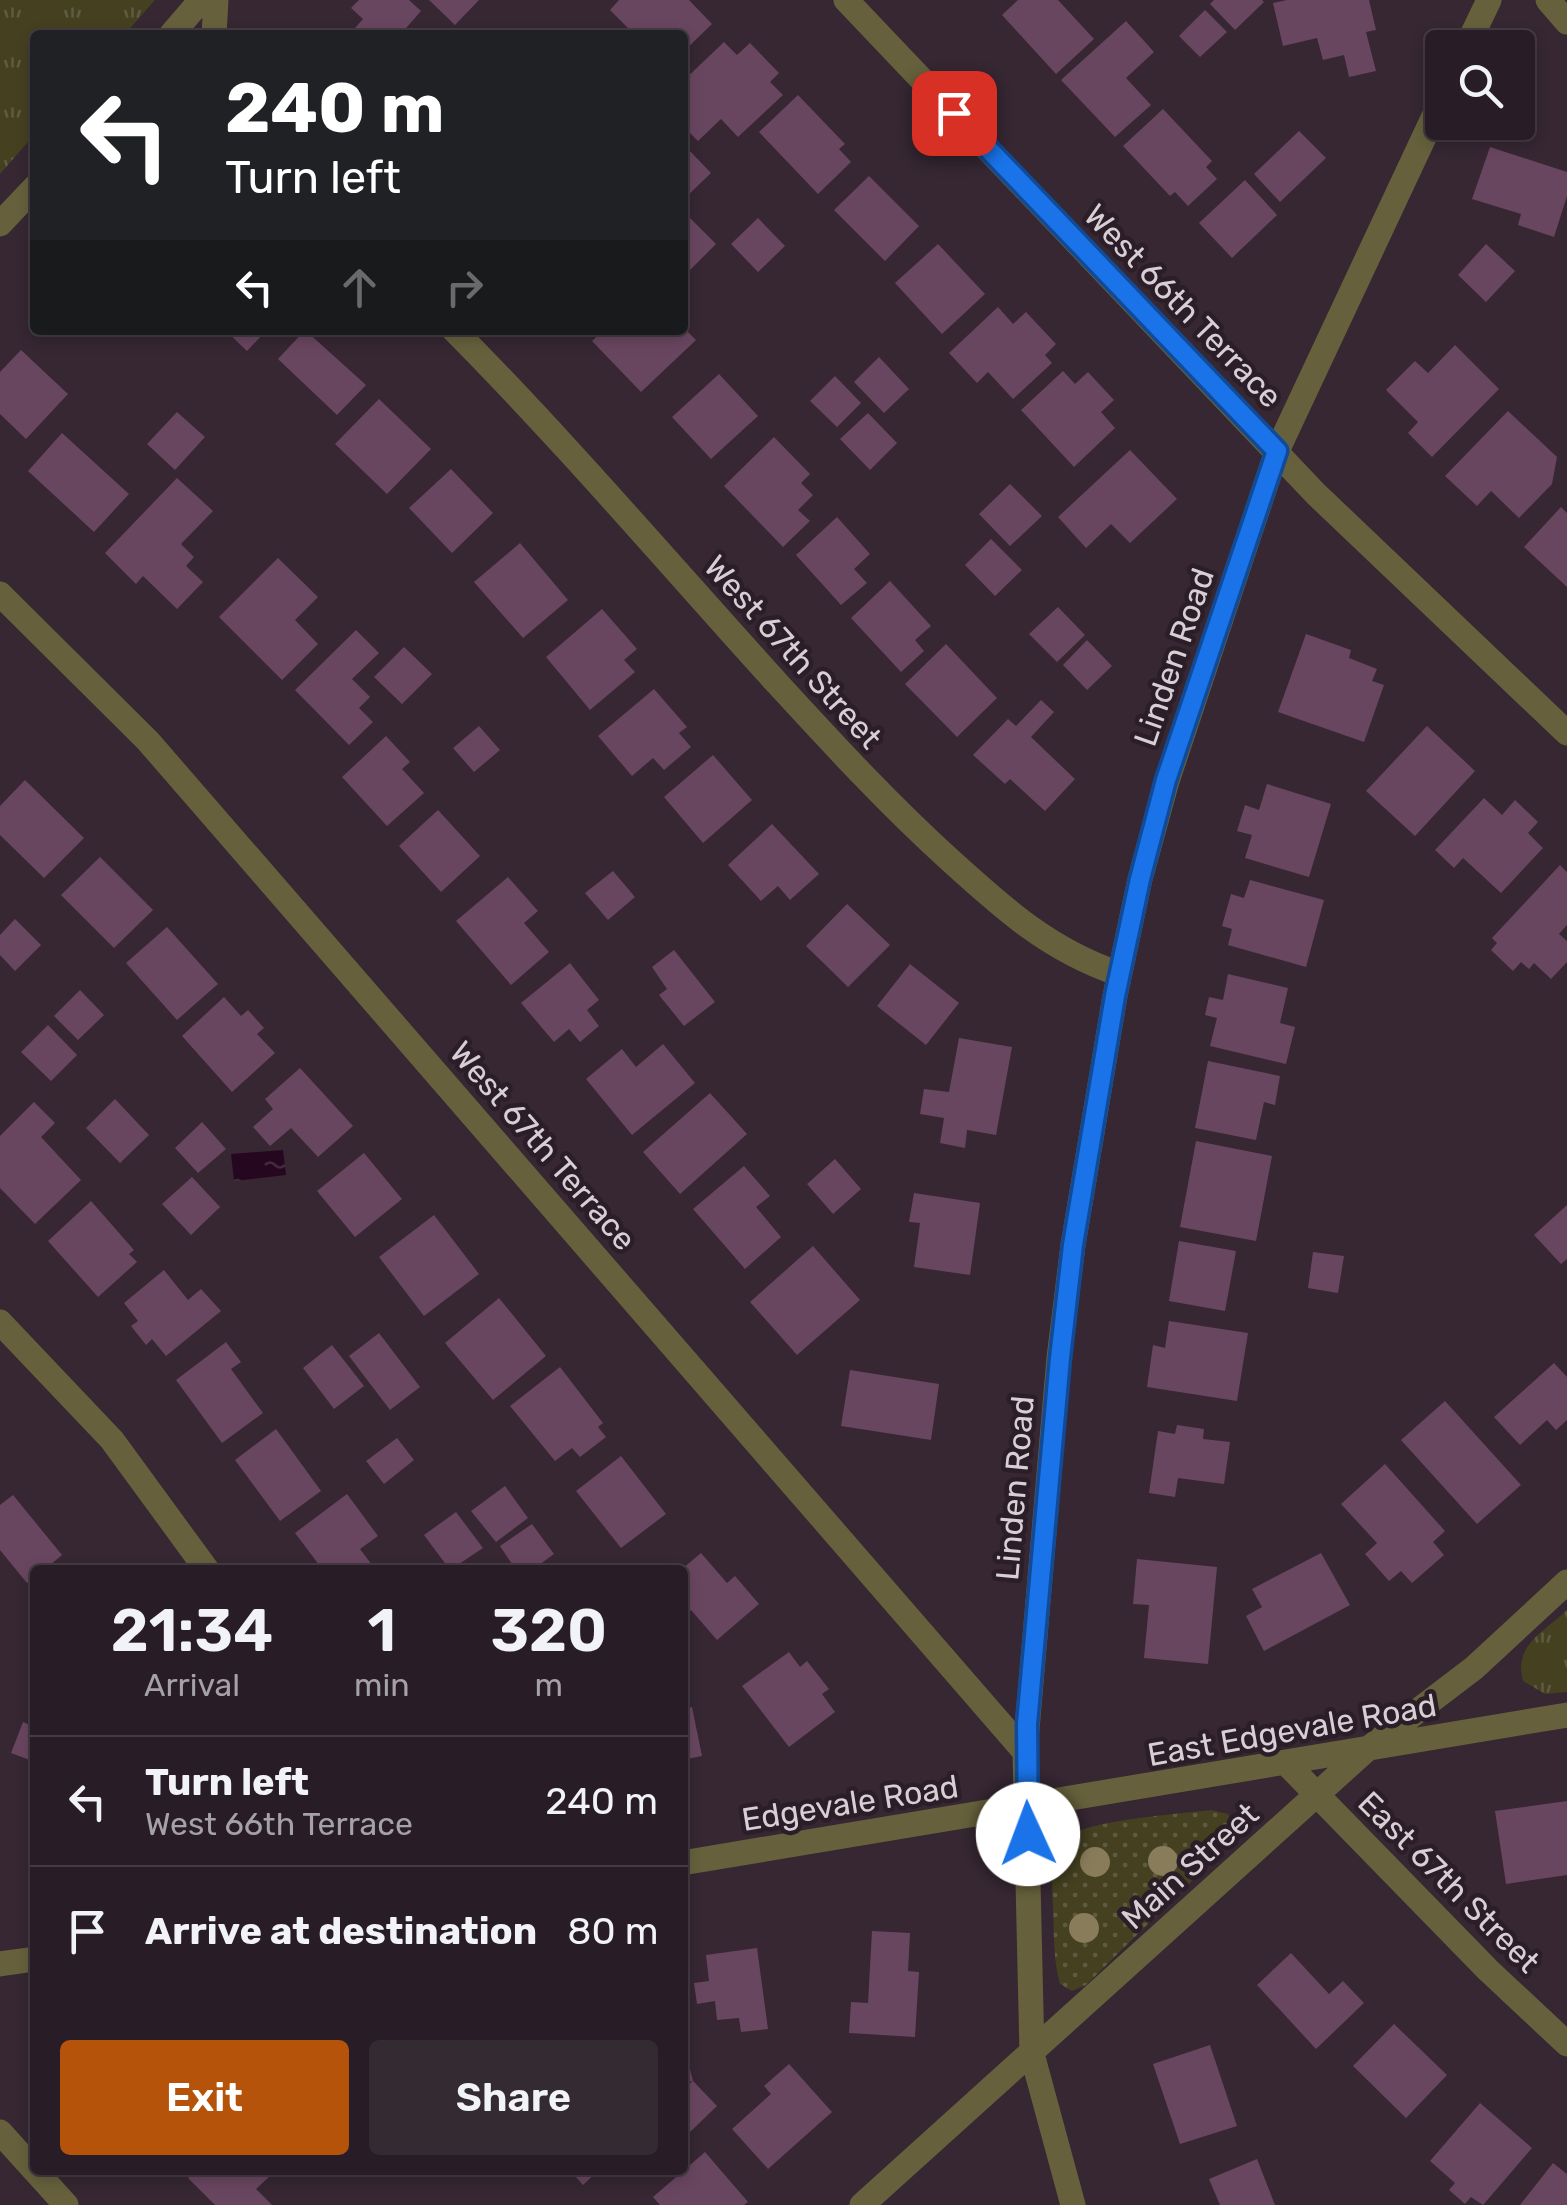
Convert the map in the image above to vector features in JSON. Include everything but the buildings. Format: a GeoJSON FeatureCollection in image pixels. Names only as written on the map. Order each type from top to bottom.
{"type":"FeatureCollection","features":[{"type":"Feature","properties":{"kind":"street"},"geometry":{"type":"LineString","coordinates":[[175,30],[202,0]]}},
{"type":"Feature","properties":{"kind":"street"},"geometry":{"type":"LineString","coordinates":[[214,30],[216,0]]}},
{"type":"Feature","properties":{"kind":"street","name":"West 66th Terrace"},"geometry":{"type":"LineString","coordinates":[[846,0],[1316,494],[1567,733]]}},
{"type":"Feature","properties":{"kind":"street"},"geometry":{"type":"LineString","coordinates":[[1475,30],[1489,0]]}},
{"type":"Feature","properties":{"kind":"street"},"geometry":{"type":"LineString","coordinates":[[1548,0],[1567,22]]}},
{"type":"Feature","properties":{"kind":"street","name":"Linden Road"},"geometry":{"type":"LineString","coordinates":[[1028,1808],[1026,1752],[1060,1358],[1073,1245],[1119,974],[1166,780],[1277,451],[1425,134]]}},
{"type":"Feature","properties":{"kind":"street"},"geometry":{"type":"LineString","coordinates":[[0,224],[30,192]]}},
{"type":"Feature","properties":{"kind":"street","name":"West 67th Street"},"geometry":{"type":"LineString","coordinates":[[459,335],[523,400],[876,790],[1002,908],[1046,941],[1082,961],[1119,974]]}},
{"type":"Feature","properties":{"kind":"street","name":"West 67th Terrace"},"geometry":{"type":"LineString","coordinates":[[0,594],[148,741],[1026,1752]]}},
{"type":"Feature","properties":{"kind":"street"},"geometry":{"type":"LineString","coordinates":[[0,1322],[112,1440],[203,1565]]}},
{"type":"Feature","properties":{"kind":"street","name":"Main Street"},"geometry":{"type":"LineString","coordinates":[[862,2205],[1365,1751],[1474,1668],[1567,1582]]}},
{"type":"Feature","properties":{"kind":"street","name":"East Edgevale Road"},"geometry":{"type":"LineString","coordinates":[[1028,1808],[1567,1715]]}},
{"type":"Feature","properties":{"kind":"street","name":"East 67th Street"},"geometry":{"type":"LineString","coordinates":[[1288,1764],[1488,1970],[1567,2044]]}},
{"type":"Feature","properties":{"kind":"street"},"geometry":{"type":"LineString","coordinates":[[1028,1808],[1032,2054],[1072,2205]]}},
{"type":"Feature","properties":{"kind":"street","name":"Edgevale Road"},"geometry":{"type":"LineString","coordinates":[[688,1862],[1028,1808]]}},
{"type":"Feature","properties":{"kind":"street"},"geometry":{"type":"LineString","coordinates":[[0,1964],[30,1960]]}},
{"type":"Feature","properties":{"kind":"street"},"geometry":{"type":"LineString","coordinates":[[0,2132],[30,2165]]}},
{"type":"Feature","properties":{"kind":"street"},"geometry":{"type":"LineString","coordinates":[[39,2175],[66,2205]]}},
{"type":"Feature","properties":{"kind":"green space"},"geometry":{"type":"Polygon","coordinates":[[[0,0],[155,0],[128,30],[30,30],[30,140],[0,174],[0,0]]]}},
{"type":"Feature","properties":{"kind":"green space"},"geometry":{"type":"Polygon","coordinates":[[[1567,1610],[1567,1692],[1545,1694],[1523,1681],[1522,1658],[1533,1640],[1567,1610]]]}},
{"type":"Feature","properties":{"kind":"green space"},"geometry":{"type":"Polygon","coordinates":[[[1211,1810],[1228,1814],[1236,1832],[1223,1850],[1086,1985],[1072,1991],[1060,1984],[1052,1880],[1054,1860],[1065,1838],[1112,1822],[1211,1810]]]}},
{"type":"Feature","properties":{"kind":"water"},"geometry":{"type":"Polygon","coordinates":[[[283,1150],[286,1175],[234,1181],[231,1154],[283,1150]]]}},
{"type":"Feature","properties":{"kind":"route"},"geometry":{"type":"LineString","coordinates":[[954,113],[1277,451],[1166,780],[1115,996],[1073,1245],[1060,1358],[1027,1724],[1028,1834]]}}]}
